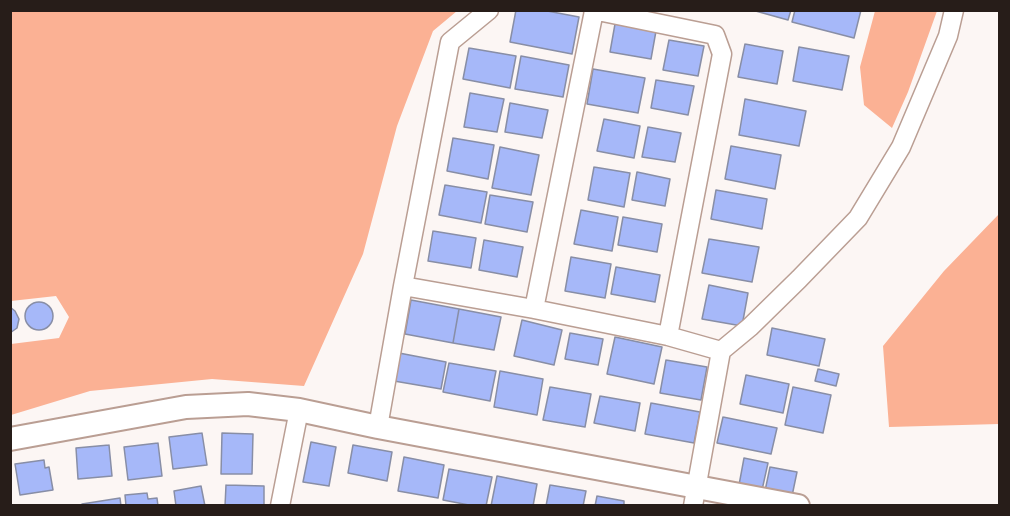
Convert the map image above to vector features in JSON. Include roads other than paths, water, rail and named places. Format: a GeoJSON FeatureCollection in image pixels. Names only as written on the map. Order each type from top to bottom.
{"type":"FeatureCollection","features":[{"type":"Feature","properties":{"kind":"street"},"geometry":{"type":"LineString","coordinates":[[378,427],[450,42],[489,10]]}},
{"type":"Feature","properties":{"kind":"street"},"geometry":{"type":"LineString","coordinates":[[694,496],[721,351],[750,327],[858,218],[901,147],[948,36],[954,10]]}},
{"type":"Feature","properties":{"kind":"street"},"geometry":{"type":"LineString","coordinates":[[534,309],[593,11],[715,35],[722,54],[668,336]]}},
{"type":"Feature","properties":{"kind":"street"},"geometry":{"type":"LineString","coordinates":[[403,286],[668,336],[721,351]]}},
{"type":"Feature","properties":{"kind":"street"},"geometry":{"type":"LineString","coordinates":[[10,439],[186,407],[248,404],[299,410],[694,496],[798,506]]}},
{"type":"Feature","properties":{"kind":"street"},"geometry":{"type":"LineString","coordinates":[[280,506],[299,410]]}}]}
